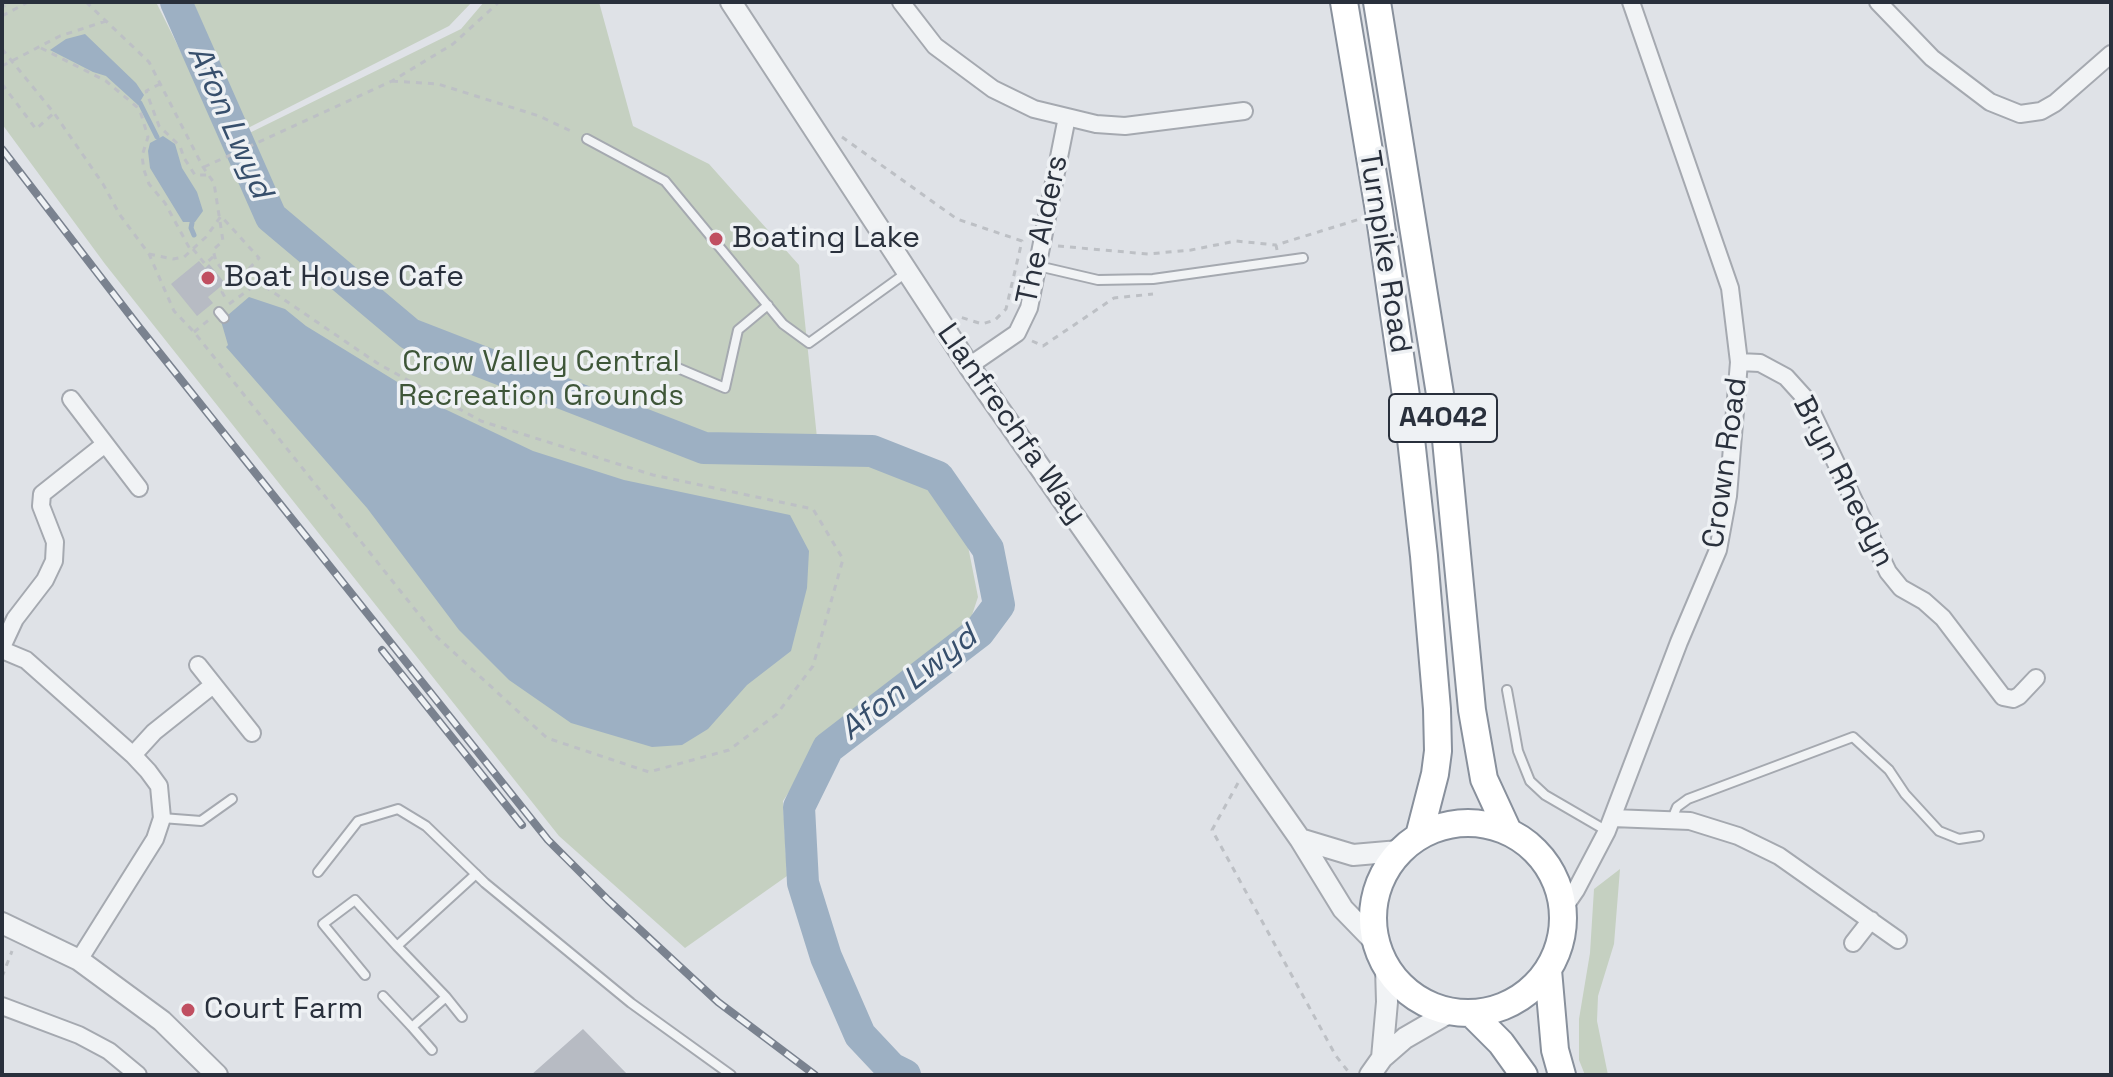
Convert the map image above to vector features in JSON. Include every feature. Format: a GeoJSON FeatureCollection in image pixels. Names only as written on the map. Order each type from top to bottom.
{"type":"FeatureCollection","features":[{"type":"Feature","properties":{"kind":"highway","name":"Turnpike Road"},"geometry":{"type":"LineString","coordinates":[[1344,2],[1407,403],[1436,695],[1438,751],[1435,774],[1409,844]]}},
{"type":"Feature","properties":{"kind":"highway","name":"Turnpike Road"},"geometry":{"type":"LineString","coordinates":[[1377,2],[1444,419],[1472,710],[1484,779],[1508,831]]}},
{"type":"Feature","properties":{"kind":"highway"},"geometry":{"type":"LineString","coordinates":[[1460,1012],[1494,1010],[1515,1001],[1534,987],[1558,951],[1563,931],[1558,885],[1546,863],[1529,845],[1508,831],[1486,824],[1463,823],[1440,827],[1409,844],[1387,866],[1376,894],[1372,923],[1375,942],[1386,968],[1413,997],[1460,1012],[1501,1043],[1524,1075]]}},
{"type":"Feature","properties":{"kind":"highway"},"geometry":{"type":"LineString","coordinates":[[1548,970],[1555,1050],[1562,1075]]}},
{"type":"Feature","properties":{"kind":"street","name":"Llanfrechfa Way"},"geometry":{"type":"LineString","coordinates":[[731,2],[969,366],[1300,839],[1343,909],[1375,942]]}},
{"type":"Feature","properties":{"kind":"street","name":"The Alders"},"geometry":{"type":"LineString","coordinates":[[901,2],[935,46],[993,89],[1034,109],[1096,124],[1125,126],[1244,111]]}},
{"type":"Feature","properties":{"kind":"street","name":"Crown Road"},"geometry":{"type":"LineString","coordinates":[[1563,909],[1610,825],[1679,642],[1718,550],[1728,496],[1739,362],[1730,288],[1631,2]]}},
{"type":"Feature","properties":{"kind":"street"},"geometry":{"type":"LineString","coordinates":[[1878,2],[1932,58],[1990,102],[2020,114],[2041,111],[2055,103],[2111,54]]}},
{"type":"Feature","properties":{"kind":"street","name":"The Alders"},"geometry":{"type":"LineString","coordinates":[[969,366],[1017,333],[1029,308],[1067,117]]}},
{"type":"Feature","properties":{"kind":"street","name":"Bryn Rhedyn"},"geometry":{"type":"LineString","coordinates":[[1739,362],[1760,363],[1786,377],[1805,398],[1888,572],[1901,588],[1924,601],[1943,618],[2003,697],[2013,699],[2019,696],[2036,678]]}},
{"type":"Feature","properties":{"kind":"street"},"geometry":{"type":"LineString","coordinates":[[71,399],[139,488]]}},
{"type":"Feature","properties":{"kind":"street"},"geometry":{"type":"LineString","coordinates":[[79,960],[155,839],[162,818],[159,786],[133,755],[26,660],[2,649],[15,619],[45,580],[54,561],[54,534],[41,506],[42,494],[105,444]]}},
{"type":"Feature","properties":{"kind":"street"},"geometry":{"type":"LineString","coordinates":[[198,665],[252,733]]}},
{"type":"Feature","properties":{"kind":"street"},"geometry":{"type":"LineString","coordinates":[[133,755],[154,732],[213,685]]}},
{"type":"Feature","properties":{"kind":"street"},"geometry":{"type":"LineString","coordinates":[[1610,825],[1690,821],[1738,836],[1779,856],[1898,940]]}},
{"type":"Feature","properties":{"kind":"street"},"geometry":{"type":"LineString","coordinates":[[1300,839],[1353,855],[1409,844]]}},
{"type":"Feature","properties":{"kind":"street"},"geometry":{"type":"LineString","coordinates":[[1853,943],[1871,920]]}},
{"type":"Feature","properties":{"kind":"street"},"geometry":{"type":"LineString","coordinates":[[11,928],[79,960],[162,1021],[217,1075]]}},
{"type":"Feature","properties":{"kind":"street"},"geometry":{"type":"LineString","coordinates":[[1376,1067],[1387,1002],[1386,968]]}},
{"type":"Feature","properties":{"kind":"street"},"geometry":{"type":"LineString","coordinates":[[2,1006],[79,1035],[109,1051],[138,1075]]}},
{"type":"Feature","properties":{"kind":"street"},"geometry":{"type":"LineString","coordinates":[[1376,1067],[1405,1038],[1460,1012]]}},
{"type":"Feature","properties":{"kind":"lane"},"geometry":{"type":"LineString","coordinates":[[587,139],[665,181],[783,324],[809,343],[906,273]]}},
{"type":"Feature","properties":{"kind":"lane"},"geometry":{"type":"LineString","coordinates":[[1038,266],[1098,280],[1153,279],[1303,258]]}},
{"type":"Feature","properties":{"kind":"lane"},"geometry":{"type":"LineString","coordinates":[[659,360],[725,388],[738,330],[768,305]]}},
{"type":"Feature","properties":{"kind":"lane"},"geometry":{"type":"LineString","coordinates":[[1507,690],[1518,751],[1530,781],[1545,795],[1610,825]]}},
{"type":"Feature","properties":{"kind":"lane"},"geometry":{"type":"LineString","coordinates":[[1672,820],[1677,807],[1688,799],[1853,737],[1889,770],[1905,794],[1939,831],[1959,839],[1979,836]]}},
{"type":"Feature","properties":{"kind":"lane"},"geometry":{"type":"LineString","coordinates":[[162,818],[201,821],[232,799]]}},
{"type":"Feature","properties":{"kind":"lane"},"geometry":{"type":"LineString","coordinates":[[318,872],[358,821],[398,809],[426,826],[476,874],[631,1003],[731,1075]]}},
{"type":"Feature","properties":{"kind":"lane"},"geometry":{"type":"LineString","coordinates":[[397,946],[476,874]]}},
{"type":"Feature","properties":{"kind":"lane"},"geometry":{"type":"LineString","coordinates":[[365,975],[323,924],[355,900],[462,1017]]}},
{"type":"Feature","properties":{"kind":"lane"},"geometry":{"type":"LineString","coordinates":[[383,996],[432,1050]]}},
{"type":"Feature","properties":{"kind":"lane"},"geometry":{"type":"LineString","coordinates":[[412,1027],[446,997]]}},
{"type":"Feature","properties":{"kind":"path"},"geometry":{"type":"LineString","coordinates":[[2,2],[4,15],[28,2]]}},
{"type":"Feature","properties":{"kind":"path"},"geometry":{"type":"LineString","coordinates":[[86,2],[149,62],[214,183],[223,241],[213,250],[232,283],[222,292],[229,304]]}},
{"type":"Feature","properties":{"kind":"path"},"geometry":{"type":"LineString","coordinates":[[203,167],[392,81],[453,44],[499,2]]}},
{"type":"Feature","properties":{"kind":"path"},"geometry":{"type":"LineString","coordinates":[[2,66],[60,36],[106,21]]}},
{"type":"Feature","properties":{"kind":"path"},"geometry":{"type":"LineString","coordinates":[[41,48],[106,81],[137,107],[148,137],[142,156],[149,184],[165,203],[192,250],[205,264],[214,256]]}},
{"type":"Feature","properties":{"kind":"path"},"geometry":{"type":"LineString","coordinates":[[2,49],[54,113],[149,254],[174,311],[437,637],[547,738],[649,772],[729,750],[777,714],[813,666],[843,559],[813,509],[653,475],[481,421],[377,363],[245,273],[259,258],[221,216]]}},
{"type":"Feature","properties":{"kind":"path"},"geometry":{"type":"LineString","coordinates":[[392,81],[438,84],[539,116],[587,139]]}},
{"type":"Feature","properties":{"kind":"path"},"geometry":{"type":"LineString","coordinates":[[2,84],[36,129],[54,113]]}},
{"type":"Feature","properties":{"kind":"path"},"geometry":{"type":"LineString","coordinates":[[160,84],[146,91],[159,126],[180,146],[195,175],[208,175]]}},
{"type":"Feature","properties":{"kind":"path"},"geometry":{"type":"LineString","coordinates":[[843,148],[834,135],[845,138],[957,219],[1022,241],[1042,244],[1148,254],[1236,241],[1276,245],[1366,217]]}},
{"type":"Feature","properties":{"kind":"path"},"geometry":{"type":"LineString","coordinates":[[149,254],[173,259],[184,257],[214,228],[221,216]]}},
{"type":"Feature","properties":{"kind":"path"},"geometry":{"type":"LineString","coordinates":[[954,309],[961,318],[982,324],[995,320],[1006,309],[1022,241]]}},
{"type":"Feature","properties":{"kind":"path"},"geometry":{"type":"LineString","coordinates":[[1276,245],[1278,262]]}},
{"type":"Feature","properties":{"kind":"path"},"geometry":{"type":"LineString","coordinates":[[1000,315],[1017,333],[1043,346],[1114,298],[1163,292]]}},
{"type":"Feature","properties":{"kind":"path"},"geometry":{"type":"LineString","coordinates":[[1248,765],[1212,830],[1322,1030],[1351,1075]]}},
{"type":"Feature","properties":{"kind":"path"},"geometry":{"type":"LineString","coordinates":[[2,977],[11,928]]}},
{"type":"Feature","properties":{"kind":"green space","name":"Crow Valley Central Recreation Grounds"},"geometry":{"type":"Polygon","coordinates":[[[2,2],[156,2],[227,144],[461,29],[484,2],[599,2],[633,126],[709,164],[799,265],[819,457],[876,458],[931,481],[967,541],[978,597],[967,630],[831,729],[783,801],[787,876],[685,948],[559,836],[105,264],[2,124],[2,2]]]}},
{"type":"Feature","properties":{"kind":"green space"},"geometry":{"type":"Polygon","coordinates":[[[193,2],[472,2],[449,26],[246,129],[193,2]]]}},
{"type":"Feature","properties":{"kind":"green space"},"geometry":{"type":"Polygon","coordinates":[[[1620,869],[1614,944],[1598,996],[1597,1021],[1608,1075],[1585,1075],[1579,1060],[1579,1019],[1590,953],[1594,889],[1620,869]]]}},
{"type":"Feature","properties":{"kind":"water"},"geometry":{"type":"Polygon","coordinates":[[[85,34],[136,83],[144,95],[138,105],[106,76],[50,50],[66,39],[85,34]]]}},
{"type":"Feature","properties":{"kind":"water"},"geometry":{"type":"Polygon","coordinates":[[[163,136],[175,144],[182,168],[197,192],[203,211],[195,222],[183,222],[150,168],[150,143],[163,136]]]}},
{"type":"Feature","properties":{"kind":"water"},"geometry":{"type":"Polygon","coordinates":[[[249,297],[285,309],[306,326],[430,402],[533,451],[624,480],[790,515],[809,551],[807,588],[791,651],[747,685],[708,729],[682,745],[652,747],[571,723],[509,680],[459,630],[367,508],[226,347],[221,321],[249,297]]]}},
{"type":"Feature","properties":{"kind":"building"},"geometry":{"type":"Polygon","coordinates":[[[199,261],[205,268],[209,264],[225,283],[208,297],[213,303],[197,316],[171,284],[199,261]]]}},
{"type":"Feature","properties":{"kind":"building"},"geometry":{"type":"Polygon","coordinates":[[[583,1029],[628,1075],[531,1075],[583,1029]]]}},
{"type":"Feature","properties":{"kind":"waterway","name":"Afon Lwyd"},"geometry":{"type":"LineString","coordinates":[[176,2],[271,217],[410,334],[704,448],[872,451],[938,477],[988,549],[999,605],[979,632],[828,748],[799,807],[803,883],[826,957],[860,1035],[891,1068],[905,1075]]}},
{"type":"Feature","properties":{"kind":"waterway"},"geometry":{"type":"LineString","coordinates":[[140,103],[157,137]]}},
{"type":"Feature","properties":{"kind":"waterway"},"geometry":{"type":"LineString","coordinates":[[192,223],[194,235]]}},
{"type":"Feature","properties":{"kind":"railway"},"geometry":{"type":"LineString","coordinates":[[2,149],[139,327],[548,840],[718,1002],[815,1075]]}},
{"type":"Feature","properties":{"kind":"railway"},"geometry":{"type":"LineString","coordinates":[[382,650],[522,825]]}},
{"type":"Feature","properties":{"kind":"place","name":"Boating Lake"},"geometry":{"type":"Point","coordinates":[716,239]}},
{"type":"Feature","properties":{"kind":"place","name":"Boat House Cafe"},"geometry":{"type":"Point","coordinates":[208,278]}},
{"type":"Feature","properties":{"kind":"place","name":"Court Farm"},"geometry":{"type":"Point","coordinates":[188,1010]}}]}
